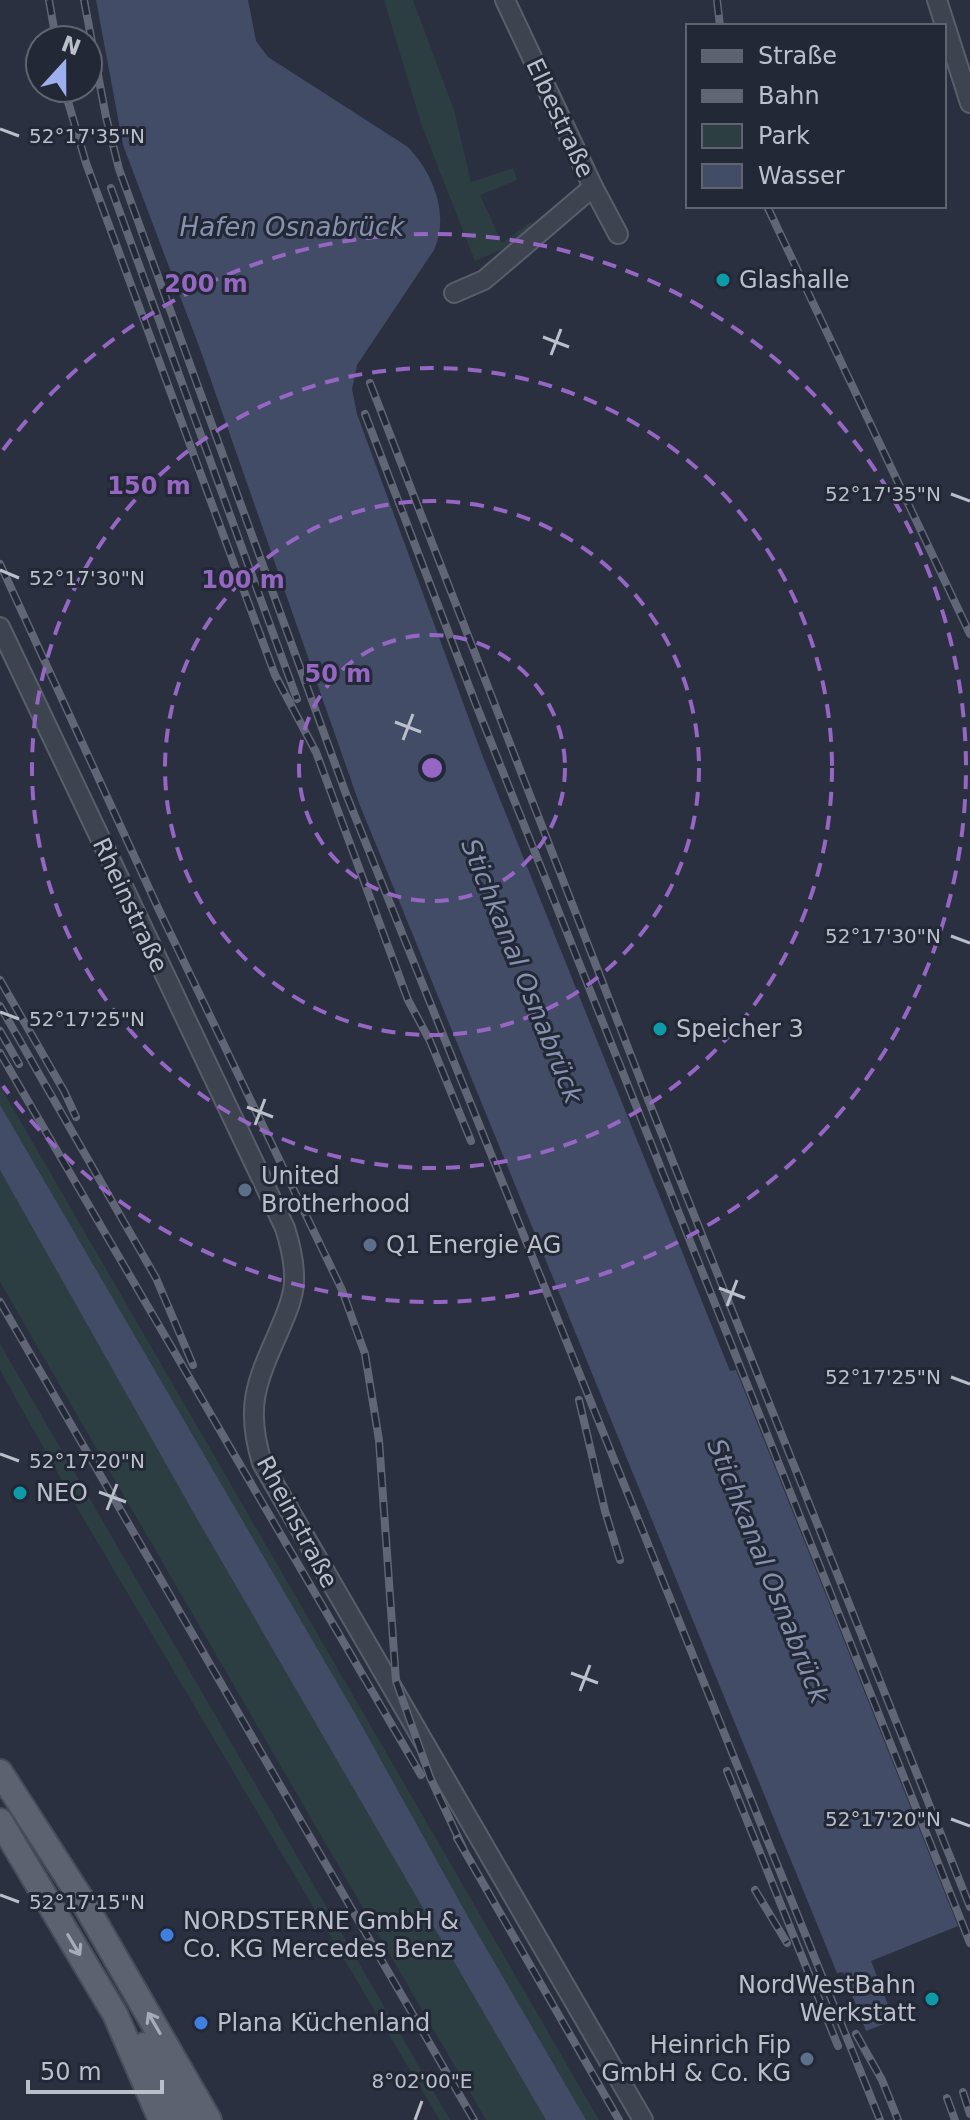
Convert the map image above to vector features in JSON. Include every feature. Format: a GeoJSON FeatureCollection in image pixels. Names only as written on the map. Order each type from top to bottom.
{"type":"FeatureCollection","features":[{"type":"Feature","properties":{"kind":"main road"},"geometry":{"type":"LineString","coordinates":[[0,1772],[84,1903],[204,2119]]}},
{"type":"Feature","properties":{"kind":"main road"},"geometry":{"type":"LineString","coordinates":[[0,1821],[115,2014],[161,2120]]}},
{"type":"Feature","properties":{"kind":"main road"},"geometry":{"type":"LineString","coordinates":[[115,2014],[143,2043],[204,2119]]}},
{"type":"Feature","properties":{"kind":"street","name":"Elbestraße"},"geometry":{"type":"LineString","coordinates":[[505,0],[618,234]]}},
{"type":"Feature","properties":{"kind":"street"},"geometry":{"type":"LineString","coordinates":[[937,0],[945,24]]}},
{"type":"Feature","properties":{"kind":"street"},"geometry":{"type":"LineString","coordinates":[[946,28],[970,103]]}},
{"type":"Feature","properties":{"kind":"street"},"geometry":{"type":"LineString","coordinates":[[454,293],[484,280],[593,187]]}},
{"type":"Feature","properties":{"kind":"street","name":"Rheinstraße"},"geometry":{"type":"LineString","coordinates":[[0,627],[285,1228],[293,1256],[294,1287],[254,1395],[253,1428],[262,1463],[643,2120]]}},
{"type":"Feature","properties":{"kind":"green space"},"geometry":{"type":"Polygon","coordinates":[[[384,0],[413,0],[454,110],[471,182],[513,168],[517,180],[480,195],[502,243],[531,222],[533,226],[505,248],[475,261],[422,126],[384,0]]]}},
{"type":"Feature","properties":{"kind":"green space"},"geometry":{"type":"Polygon","coordinates":[[[0,1086],[599,2120],[486,2120],[0,1282],[0,1086]]]}},
{"type":"Feature","properties":{"kind":"green space"},"geometry":{"type":"Polygon","coordinates":[[[0,1344],[450,2120],[440,2120],[82,1516],[0,1370],[0,1344]]]}},
{"type":"Feature","properties":{"kind":"water","name":"Hafen Osnabrück"},"geometry":{"type":"Polygon","coordinates":[[[96,0],[248,0],[256,41],[268,57],[408,147],[425,169],[436,195],[439,237],[434,250],[357,365],[352,389],[357,414],[483,757],[730,1371],[736,1370],[958,1926],[871,1961],[894,2020],[866,2031],[843,1972],[837,1973],[359,803],[200,349],[123,145],[104,43],[104,24],[100,24],[96,0]]]}},
{"type":"Feature","properties":{"kind":"water"},"geometry":{"type":"Polygon","coordinates":[[[0,1105],[353,1710],[586,2120],[546,2120],[196,1517],[0,1170],[0,1105]]]}},
{"type":"Feature","properties":{"kind":"railway"},"geometry":{"type":"LineString","coordinates":[[49,0],[53,24]]}},
{"type":"Feature","properties":{"kind":"railway"},"geometry":{"type":"LineString","coordinates":[[84,0],[119,169],[346,794],[880,2120]]}},
{"type":"Feature","properties":{"kind":"railway"},"geometry":{"type":"LineString","coordinates":[[717,0],[720,24]]}},
{"type":"Feature","properties":{"kind":"railway"},"geometry":{"type":"LineString","coordinates":[[69,104],[86,163],[275,675],[316,752],[408,1000],[430,1041],[471,1141]]}},
{"type":"Feature","properties":{"kind":"railway"},"geometry":{"type":"LineString","coordinates":[[111,188],[297,699]]}},
{"type":"Feature","properties":{"kind":"railway"},"geometry":{"type":"LineString","coordinates":[[768,208],[970,634]]}},
{"type":"Feature","properties":{"kind":"railway"},"geometry":{"type":"LineString","coordinates":[[370,383],[649,1102],[970,1907]]}},
{"type":"Feature","properties":{"kind":"railway"},"geometry":{"type":"LineString","coordinates":[[365,414],[475,702],[970,1943]]}},
{"type":"Feature","properties":{"kind":"railway"},"geometry":{"type":"LineString","coordinates":[[0,564],[159,910],[342,1290],[365,1354],[379,1440],[396,1681],[430,1777],[463,1848]]}},
{"type":"Feature","properties":{"kind":"railway"},"geometry":{"type":"LineString","coordinates":[[0,980],[76,1117]]}},
{"type":"Feature","properties":{"kind":"railway"},"geometry":{"type":"LineString","coordinates":[[0,1006],[156,1278],[193,1365]]}},
{"type":"Feature","properties":{"kind":"railway"},"geometry":{"type":"LineString","coordinates":[[0,1031],[19,1064]]}},
{"type":"Feature","properties":{"kind":"railway"},"geometry":{"type":"LineString","coordinates":[[0,1053],[421,1775]]}},
{"type":"Feature","properties":{"kind":"railway"},"geometry":{"type":"LineString","coordinates":[[0,1302],[474,2120]]}},
{"type":"Feature","properties":{"kind":"railway"},"geometry":{"type":"LineString","coordinates":[[579,1400],[620,1560]]}},
{"type":"Feature","properties":{"kind":"railway"},"geometry":{"type":"LineString","coordinates":[[727,1771],[838,2046]]}},
{"type":"Feature","properties":{"kind":"railway"},"geometry":{"type":"LineString","coordinates":[[457,1838],[619,2120]]}},
{"type":"Feature","properties":{"kind":"railway"},"geometry":{"type":"LineString","coordinates":[[755,1890],[787,1943]]}},
{"type":"Feature","properties":{"kind":"railway"},"geometry":{"type":"LineString","coordinates":[[856,2034],[882,2080],[898,2120]]}},
{"type":"Feature","properties":{"kind":"railway"},"geometry":{"type":"LineString","coordinates":[[963,2092],[970,2114]]}},
{"type":"Feature","properties":{"kind":"railway"},"geometry":{"type":"LineString","coordinates":[[947,2098],[955,2120]]}},
{"type":"Feature","properties":{"kind":"place","name":"Glashalle"},"geometry":{"type":"Point","coordinates":[723,280]}},
{"type":"Feature","properties":{"kind":"place","name":"Speicher 3"},"geometry":{"type":"Point","coordinates":[660,1029]}},
{"type":"Feature","properties":{"kind":"place","name":"United Brotherhood"},"geometry":{"type":"Point","coordinates":[245,1190]}},
{"type":"Feature","properties":{"kind":"place","name":"Q1 Energie AG"},"geometry":{"type":"Point","coordinates":[370,1245]}},
{"type":"Feature","properties":{"kind":"place","name":"NEO"},"geometry":{"type":"Point","coordinates":[20,1493]}},
{"type":"Feature","properties":{"kind":"place","name":"NORDSTERNE GmbH & Co. KG Mercedes Benz"},"geometry":{"type":"Point","coordinates":[167,1935]}},
{"type":"Feature","properties":{"kind":"place","name":"NordWestBahn Werkstatt"},"geometry":{"type":"Point","coordinates":[932,1999]}},
{"type":"Feature","properties":{"kind":"place","name":"Plana Küchenland"},"geometry":{"type":"Point","coordinates":[201,2023]}},
{"type":"Feature","properties":{"kind":"place","name":"Heinrich Fip GmbH & Co. KG"},"geometry":{"type":"Point","coordinates":[807,2059]}},
{"type":"Feature","properties":{"kind":"water label","name":"Stichkanal Osnabrück"},"geometry":{"type":"Point","coordinates":[522,971]}},
{"type":"Feature","properties":{"kind":"water label","name":"Stichkanal Osnabrück"},"geometry":{"type":"Point","coordinates":[768,1571]}}]}
